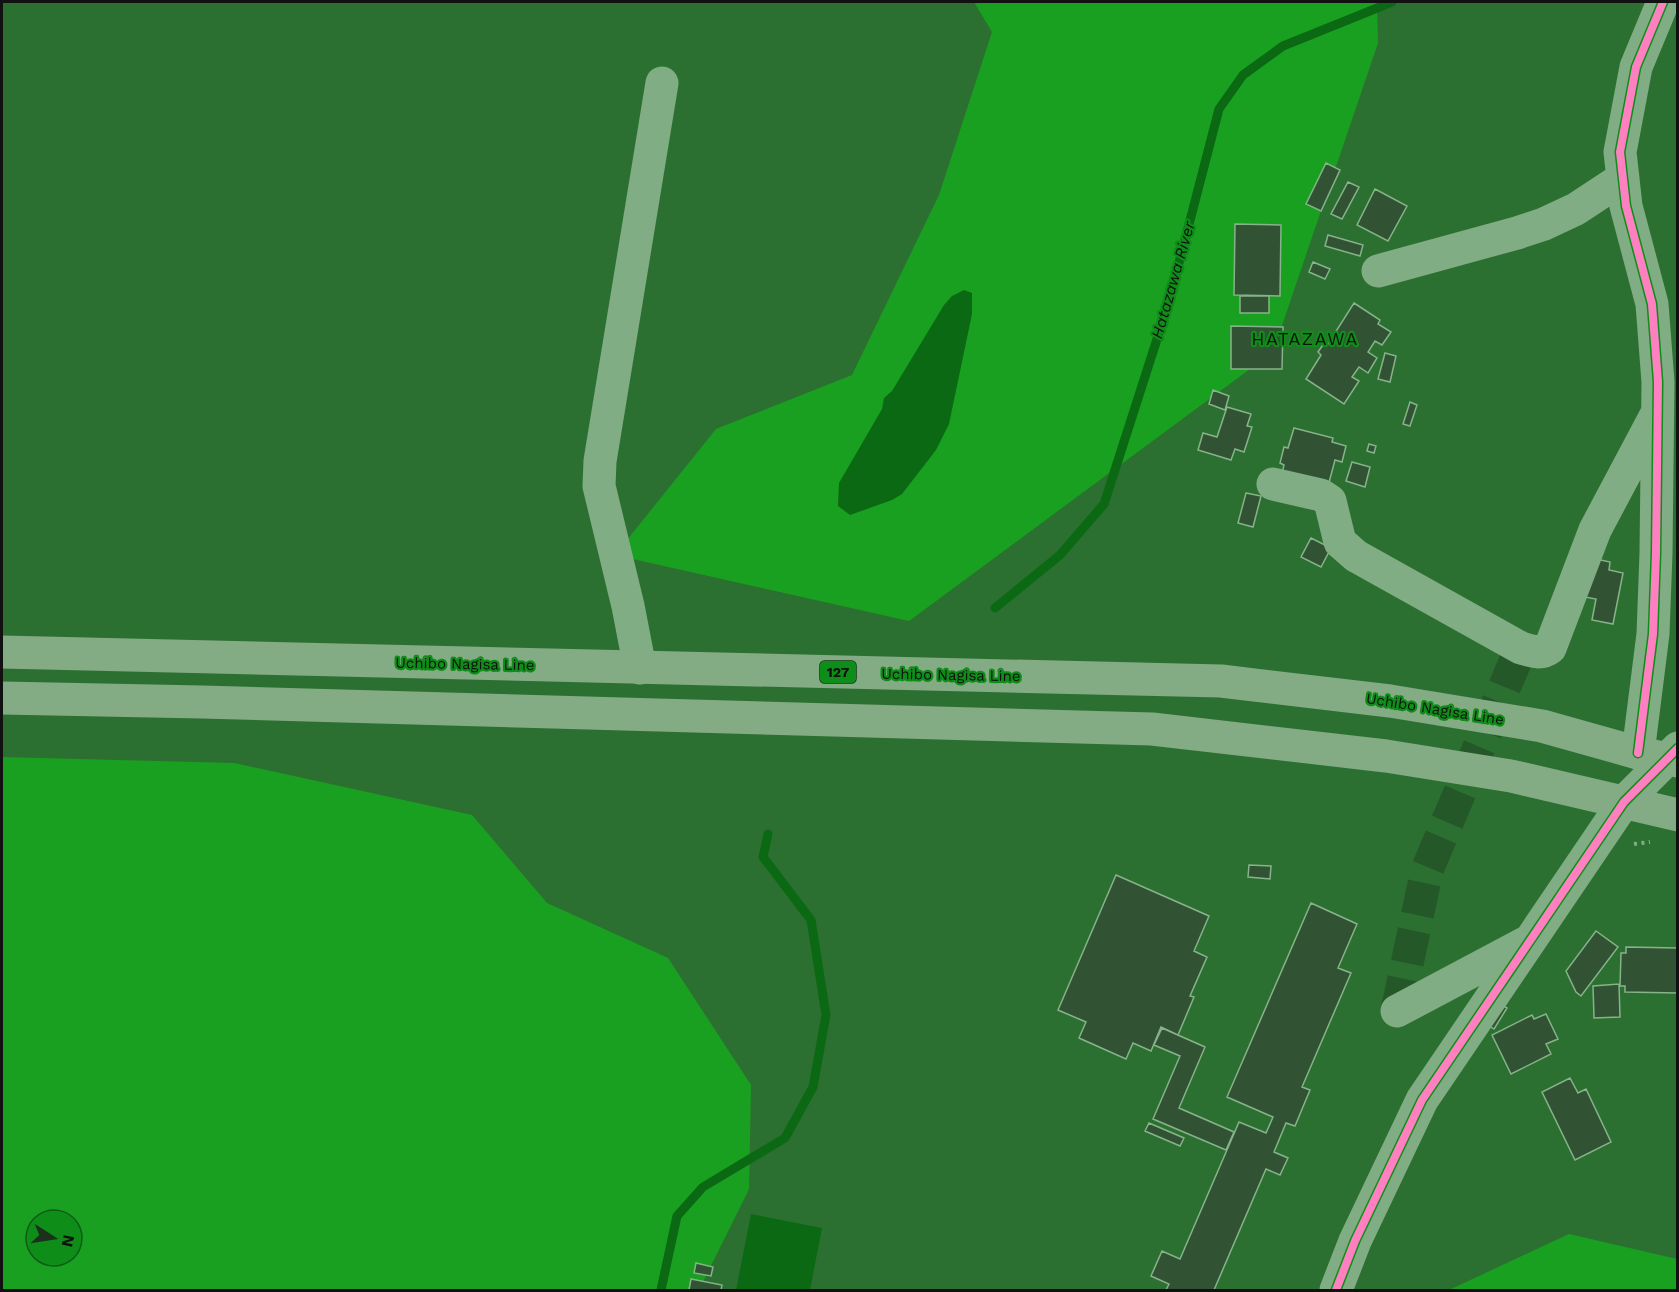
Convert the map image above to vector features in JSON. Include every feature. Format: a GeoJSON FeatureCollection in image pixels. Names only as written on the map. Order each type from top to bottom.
{"type":"FeatureCollection","features":[{"type":"Feature","properties":{"kind":"highway","name":"Uchibo Nagisa Line"},"geometry":{"type":"LineString","coordinates":[[2,652],[1221,681],[1390,701],[1542,726],[1665,755]]}},
{"type":"Feature","properties":{"kind":"highway"},"geometry":{"type":"LineString","coordinates":[[2,698],[1152,729],[1386,756],[1511,776],[1677,815]]}},
{"type":"Feature","properties":{"kind":"street"},"geometry":{"type":"LineString","coordinates":[[1336,1290],[1355,1241],[1422,1100],[1624,802],[1665,755],[1653,634],[1658,382],[1652,304],[1626,206],[1620,152],[1636,67],[1663,2]]}},
{"type":"Feature","properties":{"kind":"street"},"geometry":{"type":"LineString","coordinates":[[640,668],[628,606],[599,486],[600,461],[662,83]]}},
{"type":"Feature","properties":{"kind":"street"},"geometry":{"type":"LineString","coordinates":[[1378,271],[1544,224],[1576,209],[1623,178]]}},
{"type":"Feature","properties":{"kind":"street"},"geometry":{"type":"LineString","coordinates":[[1273,484],[1321,495],[1330,501],[1340,542],[1356,556],[1521,648],[1545,652],[1550,648],[1595,530],[1658,412]]}},
{"type":"Feature","properties":{"kind":"street"},"geometry":{"type":"LineString","coordinates":[[1397,1011],[1528,942]]}},
{"type":"Feature","properties":{"kind":"path"},"geometry":{"type":"LineString","coordinates":[[1625,849],[1634,844],[1656,842]]}},
{"type":"Feature","properties":{"kind":"shaded area"},"geometry":{"type":"Polygon","coordinates":[[[974,2],[1377,2],[1378,43],[1273,352],[909,621],[615,555],[716,429],[852,375],[939,195],[992,32],[974,2]]]}},
{"type":"Feature","properties":{"kind":"shaded area"},"geometry":{"type":"Polygon","coordinates":[[[964,290],[972,293],[972,314],[949,424],[936,450],[902,494],[892,500],[850,515],[838,506],[839,483],[882,409],[884,398],[892,391],[944,305],[952,296],[964,290]]]}},
{"type":"Feature","properties":{"kind":"shaded area"},"geometry":{"type":"Polygon","coordinates":[[[2,757],[234,763],[472,815],[547,903],[668,958],[751,1085],[749,1189],[699,1290],[2,1290],[2,757]]]}},
{"type":"Feature","properties":{"kind":"shaded area"},"geometry":{"type":"Polygon","coordinates":[[[751,1214],[822,1228],[810,1290],[736,1290],[751,1214]]]}},
{"type":"Feature","properties":{"kind":"shaded area"},"geometry":{"type":"Polygon","coordinates":[[[1569,1234],[1677,1259],[1677,1290],[1449,1290],[1569,1234]]]}},
{"type":"Feature","properties":{"kind":"building"},"geometry":{"type":"Polygon","coordinates":[[[1326,163],[1340,170],[1321,211],[1306,204],[1326,163]]]}},
{"type":"Feature","properties":{"kind":"building"},"geometry":{"type":"Polygon","coordinates":[[[1348,182],[1359,187],[1342,219],[1331,214],[1348,182]]]}},
{"type":"Feature","properties":{"kind":"building"},"geometry":{"type":"Polygon","coordinates":[[[1375,189],[1407,206],[1388,241],[1357,225],[1375,189]]]}},
{"type":"Feature","properties":{"kind":"building"},"geometry":{"type":"Polygon","coordinates":[[[1235,224],[1281,225],[1280,296],[1234,295],[1235,224]]]}},
{"type":"Feature","properties":{"kind":"building"},"geometry":{"type":"Polygon","coordinates":[[[1328,235],[1363,245],[1360,256],[1325,246],[1328,235]]]}},
{"type":"Feature","properties":{"kind":"building"},"geometry":{"type":"Polygon","coordinates":[[[1313,262],[1330,269],[1325,279],[1309,272],[1313,262]]]}},
{"type":"Feature","properties":{"kind":"building"},"geometry":{"type":"Polygon","coordinates":[[[1240,296],[1269,296],[1269,313],[1240,313],[1240,296]]]}},
{"type":"Feature","properties":{"kind":"building"},"geometry":{"type":"Polygon","coordinates":[[[1354,303],[1380,320],[1378,324],[1391,332],[1382,345],[1375,341],[1368,352],[1377,358],[1368,373],[1359,367],[1352,377],[1359,381],[1344,404],[1306,379],[1321,355],[1318,352],[1325,342],[1328,344],[1354,303]]]}},
{"type":"Feature","properties":{"kind":"building"},"geometry":{"type":"Polygon","coordinates":[[[1231,326],[1283,327],[1282,369],[1231,369],[1231,326]]]}},
{"type":"Feature","properties":{"kind":"building"},"geometry":{"type":"Polygon","coordinates":[[[1385,353],[1396,356],[1390,382],[1378,379],[1385,353]]]}},
{"type":"Feature","properties":{"kind":"building"},"geometry":{"type":"Polygon","coordinates":[[[1213,390],[1229,396],[1225,410],[1209,404],[1213,390]]]}},
{"type":"Feature","properties":{"kind":"building"},"geometry":{"type":"Polygon","coordinates":[[[1410,402],[1417,405],[1410,426],[1403,424],[1410,402]]]}},
{"type":"Feature","properties":{"kind":"building"},"geometry":{"type":"Polygon","coordinates":[[[1227,407],[1251,414],[1247,426],[1252,427],[1244,452],[1235,449],[1231,460],[1198,450],[1203,433],[1217,437],[1227,407]]]}},
{"type":"Feature","properties":{"kind":"building"},"geometry":{"type":"Polygon","coordinates":[[[1294,428],[1333,438],[1332,442],[1346,446],[1342,462],[1335,460],[1327,490],[1280,482],[1284,465],[1280,463],[1284,447],[1288,448],[1294,428]]]}},
{"type":"Feature","properties":{"kind":"building"},"geometry":{"type":"Polygon","coordinates":[[[1369,444],[1376,446],[1374,453],[1367,451],[1369,444]]]}},
{"type":"Feature","properties":{"kind":"building"},"geometry":{"type":"Polygon","coordinates":[[[1352,462],[1370,467],[1365,487],[1346,481],[1352,462]]]}},
{"type":"Feature","properties":{"kind":"building"},"geometry":{"type":"Polygon","coordinates":[[[1246,493],[1261,496],[1253,527],[1238,523],[1246,493]]]}},
{"type":"Feature","properties":{"kind":"building"},"geometry":{"type":"Polygon","coordinates":[[[1311,538],[1331,548],[1321,567],[1301,557],[1311,538]]]}},
{"type":"Feature","properties":{"kind":"building"},"geometry":{"type":"Polygon","coordinates":[[[1596,559],[1610,562],[1609,570],[1623,573],[1613,624],[1592,620],[1596,599],[1585,597],[1596,559]]]}},
{"type":"Feature","properties":{"kind":"building"},"geometry":{"type":"Polygon","coordinates":[[[1249,865],[1271,866],[1270,879],[1248,877],[1249,865]]]}},
{"type":"Feature","properties":{"kind":"building"},"geometry":{"type":"Polygon","coordinates":[[[1116,875],[1209,916],[1194,951],[1207,957],[1190,996],[1194,997],[1178,1035],[1161,1027],[1151,1051],[1133,1043],[1126,1059],[1079,1038],[1086,1022],[1058,1010],[1116,875]]]}},
{"type":"Feature","properties":{"kind":"building"},"geometry":{"type":"Polygon","coordinates":[[[1311,903],[1357,924],[1338,968],[1351,973],[1302,1087],[1310,1090],[1295,1126],[1286,1123],[1274,1152],[1288,1158],[1280,1175],[1266,1169],[1214,1290],[1166,1290],[1169,1284],[1151,1276],[1162,1251],[1180,1259],[1239,1122],[1266,1133],[1273,1117],[1227,1097],[1311,903]]]}},
{"type":"Feature","properties":{"kind":"building"},"geometry":{"type":"Polygon","coordinates":[[[1596,931],[1618,947],[1581,996],[1576,992],[1566,971],[1596,931]]]}},
{"type":"Feature","properties":{"kind":"building"},"geometry":{"type":"Polygon","coordinates":[[[1626,947],[1678,948],[1678,993],[1625,992],[1625,986],[1620,986],[1621,953],[1626,953],[1626,947]]]}},
{"type":"Feature","properties":{"kind":"building"},"geometry":{"type":"Polygon","coordinates":[[[1619,984],[1620,1017],[1594,1018],[1593,986],[1619,984]]]}},
{"type":"Feature","properties":{"kind":"building"},"geometry":{"type":"Polygon","coordinates":[[[1495,1001],[1507,1008],[1494,1029],[1482,1021],[1495,1001]]]}},
{"type":"Feature","properties":{"kind":"building"},"geometry":{"type":"Polygon","coordinates":[[[1546,1014],[1558,1039],[1546,1044],[1551,1054],[1511,1074],[1492,1035],[1532,1015],[1534,1019],[1546,1014]]]}},
{"type":"Feature","properties":{"kind":"building"},"geometry":{"type":"Polygon","coordinates":[[[1162,1028],[1205,1047],[1179,1108],[1234,1132],[1226,1150],[1153,1119],[1180,1056],[1154,1045],[1162,1028]]]}},
{"type":"Feature","properties":{"kind":"building"},"geometry":{"type":"Polygon","coordinates":[[[1570,1078],[1578,1093],[1586,1089],[1611,1142],[1575,1160],[1542,1092],[1570,1078]]]}},
{"type":"Feature","properties":{"kind":"building"},"geometry":{"type":"Polygon","coordinates":[[[1149,1123],[1184,1138],[1180,1146],[1145,1131],[1149,1123]]]}},
{"type":"Feature","properties":{"kind":"building"},"geometry":{"type":"Polygon","coordinates":[[[696,1263],[713,1267],[711,1276],[694,1273],[696,1263]]]}},
{"type":"Feature","properties":{"kind":"building"},"geometry":{"type":"Polygon","coordinates":[[[691,1279],[722,1285],[721,1290],[689,1290],[691,1279]]]}},
{"type":"Feature","properties":{"kind":"waterway","name":"Hatazawa River"},"geometry":{"type":"LineString","coordinates":[[995,608],[1060,555],[1104,504],[1168,305],[1219,109],[1243,75],[1283,46],[1392,2]]}},
{"type":"Feature","properties":{"kind":"waterway","name":"Hatazawa River"},"geometry":{"type":"LineString","coordinates":[[661,1290],[677,1216],[703,1187],[785,1138],[813,1087],[826,1015],[811,920],[763,857],[768,834]]}},
{"type":"Feature","properties":{"kind":"tunnel"},"geometry":{"type":"LineString","coordinates":[[1397,1011],[1427,870],[1521,648]]}},
{"type":"Feature","properties":{"kind":"cycle path"},"geometry":{"type":"LineString","coordinates":[[1638,753],[1653,634],[1658,382],[1652,304],[1626,206],[1620,152],[1636,67],[1663,2]]}},
{"type":"Feature","properties":{"kind":"cycle path"},"geometry":{"type":"LineString","coordinates":[[1336,1290],[1355,1241],[1422,1100],[1624,802],[1678,748]]}},
{"type":"Feature","properties":{"kind":"district","name":"HATAZAWA"},"geometry":{"type":"Point","coordinates":[1305,338]}}]}
